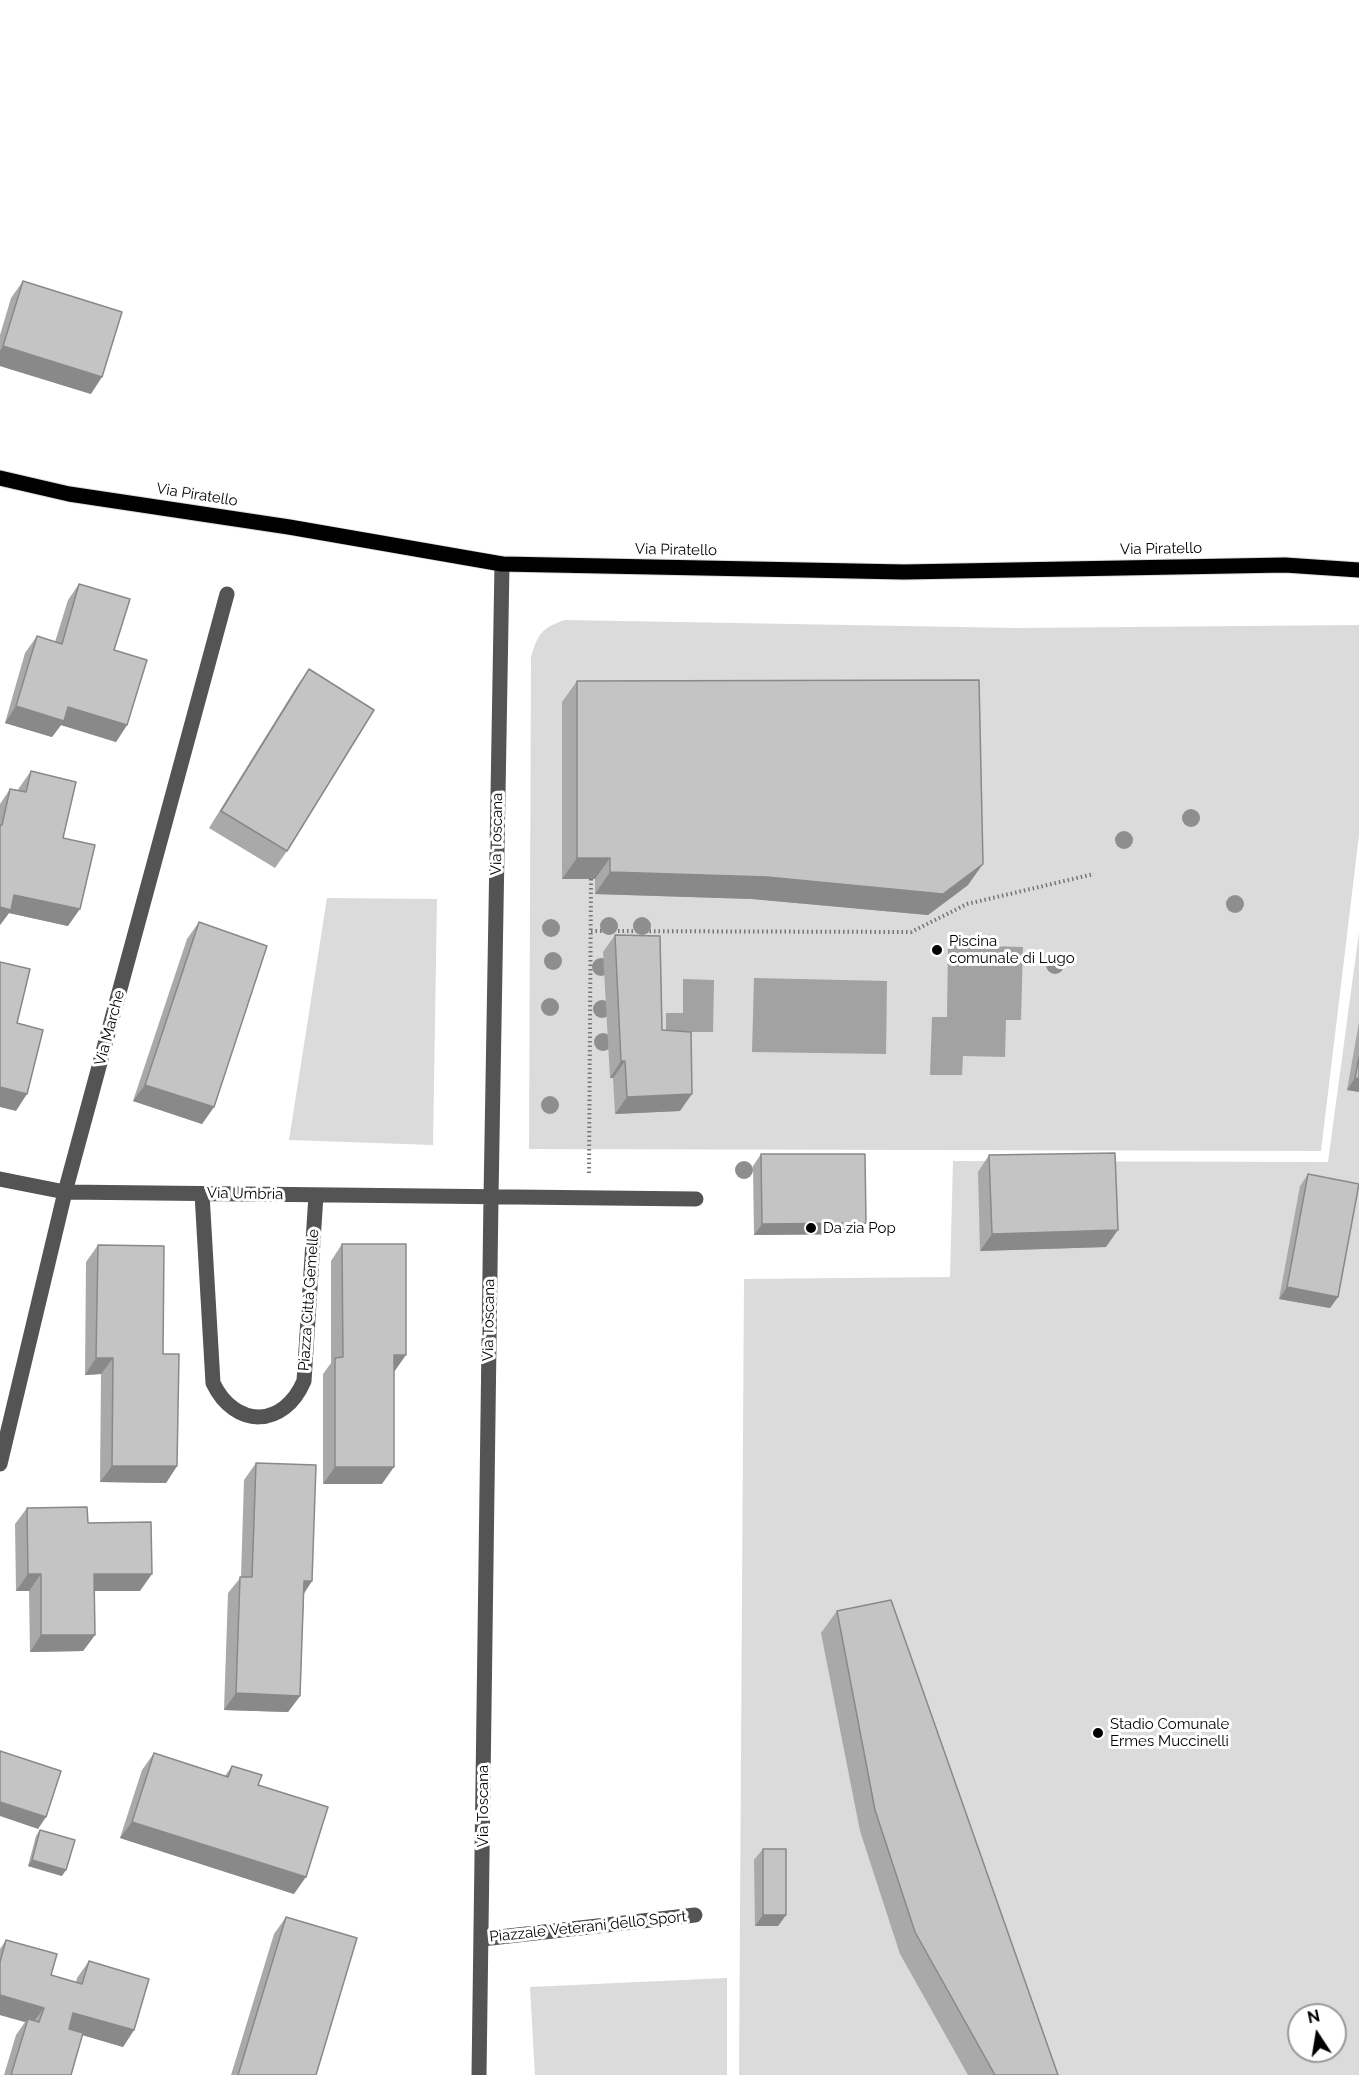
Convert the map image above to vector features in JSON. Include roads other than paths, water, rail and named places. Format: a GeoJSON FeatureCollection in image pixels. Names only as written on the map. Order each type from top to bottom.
{"type":"FeatureCollection","features":[{"type":"Feature","properties":{"kind":"main road","name":"Via Piratello"},"geometry":{"type":"LineString","coordinates":[[0,478],[69,494],[289,527],[502,564],[904,572],[1285,565],[1359,570]]}},
{"type":"Feature","properties":{"kind":"street","name":"Via Toscana"},"geometry":{"type":"LineString","coordinates":[[479,2075],[502,564]]}},
{"type":"Feature","properties":{"kind":"street","name":"Via Marche"},"geometry":{"type":"LineString","coordinates":[[0,1464],[65,1192],[227,594]]}},
{"type":"Feature","properties":{"kind":"street","name":"Via Umbria"},"geometry":{"type":"LineString","coordinates":[[0,1179],[65,1192],[491,1197]]}},
{"type":"Feature","properties":{"kind":"street","name":"Piazza Città Gemelle"},"geometry":{"type":"LineString","coordinates":[[202,1194],[213,1383],[220,1397],[230,1408],[244,1415],[259,1417],[274,1414],[287,1407],[298,1396],[304,1381],[316,1196]]}},
{"type":"Feature","properties":{"kind":"street"},"geometry":{"type":"LineString","coordinates":[[491,1197],[696,1199]]}},
{"type":"Feature","properties":{"kind":"street","name":"Piazzale Veterani dello Sport"},"geometry":{"type":"LineString","coordinates":[[482,1939],[695,1915]]}},
{"type":"Feature","properties":{"kind":"place","name":"Piscina comunale di Lugo"},"geometry":{"type":"Point","coordinates":[937,950]}},
{"type":"Feature","properties":{"kind":"place","name":"Da zia Pop"},"geometry":{"type":"Point","coordinates":[811,1228]}},
{"type":"Feature","properties":{"kind":"place","name":"Stadio Comunale Ermes Muccinelli"},"geometry":{"type":"Point","coordinates":[1098,1733]}}]}
